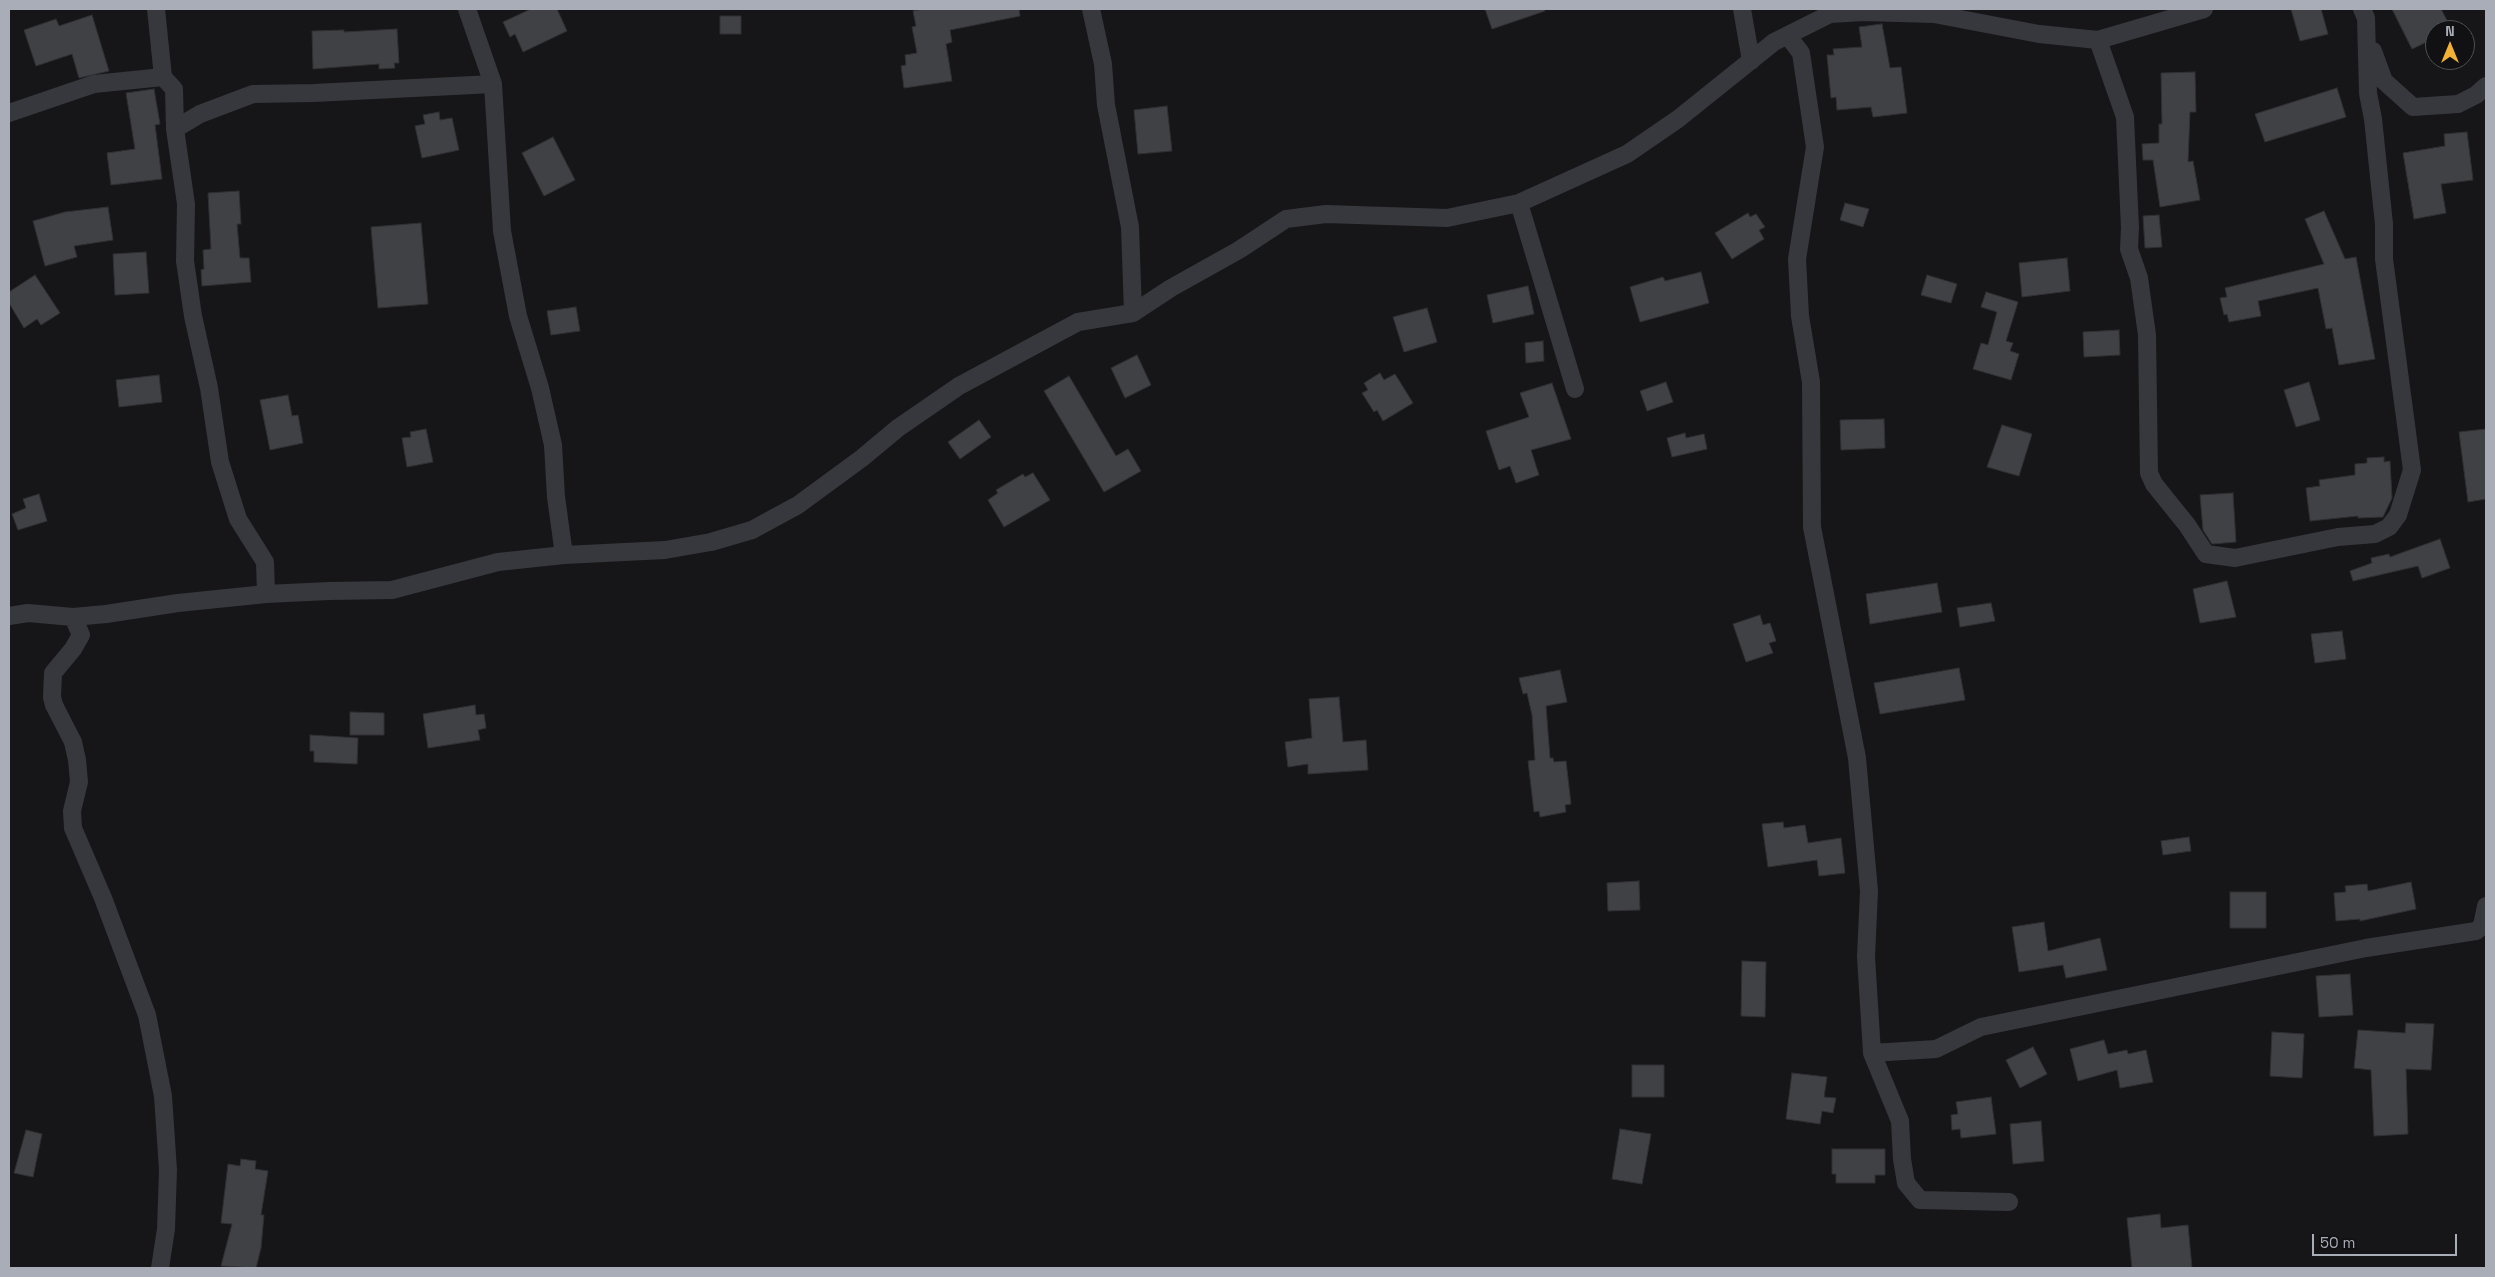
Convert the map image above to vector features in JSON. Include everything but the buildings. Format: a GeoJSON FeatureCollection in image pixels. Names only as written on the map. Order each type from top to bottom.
{"type":"FeatureCollection","features":[{"type":"Feature","properties":{"kind":"street"},"geometry":{"type":"LineString","coordinates":[[156,9],[186,204],[186,261],[193,316],[209,388],[220,462],[238,519],[265,562],[266,594]]}},
{"type":"Feature","properties":{"kind":"street"},"geometry":{"type":"LineString","coordinates":[[467,9],[493,84],[502,231],[518,316],[540,388],[553,445],[556,497],[564,555]]}},
{"type":"Feature","properties":{"kind":"street"},"geometry":{"type":"LineString","coordinates":[[1091,9],[1103,64],[1106,105],[1130,227],[1133,313]]}},
{"type":"Feature","properties":{"kind":"street"},"geometry":{"type":"LineString","coordinates":[[1742,9],[1751,60]]}},
{"type":"Feature","properties":{"kind":"street"},"geometry":{"type":"LineString","coordinates":[[9,616],[28,613],[73,617],[106,614],[178,602],[266,594],[392,590],[498,562],[564,555],[665,550],[711,542],[752,530],[798,505],[862,458],[898,428],[959,386],[1078,322],[1133,313],[1171,288],[1239,250],[1286,219],[1326,214],[1447,218],[1519,203],[1627,154],[1678,119],[1774,42],[1830,14],[1864,12],[1934,14],[2039,34],[2098,40],[2204,9]]}},
{"type":"Feature","properties":{"kind":"street"},"geometry":{"type":"LineString","coordinates":[[2098,40],[2125,118],[2130,228],[2129,249],[2139,278],[2148,335],[2149,473],[2154,484],[2187,525],[2206,554],[2235,558],[2338,537],[2375,534],[2389,527],[2398,515],[2412,470],[2384,259],[2384,224],[2373,119],[2368,93],[2366,18],[2362,9]]}},
{"type":"Feature","properties":{"kind":"street"},"geometry":{"type":"LineString","coordinates":[[1788,36],[1801,53],[1815,147],[1797,259],[1800,316],[1811,382],[1812,527],[1857,758],[1869,891],[1866,957],[1872,1052],[1900,1121],[1906,1182],[1920,1200],[2009,1202]]}},
{"type":"Feature","properties":{"kind":"street"},"geometry":{"type":"LineString","coordinates":[[2367,37],[2384,81],[2412,107],[2458,104],[2476,95],[2486,86]]}},
{"type":"Feature","properties":{"kind":"street"},"geometry":{"type":"LineString","coordinates":[[9,113],[94,84],[168,83],[200,114]]}},
{"type":"Feature","properties":{"kind":"street"},"geometry":{"type":"LineString","coordinates":[[175,129],[200,114],[253,94],[314,93],[493,84]]}},
{"type":"Feature","properties":{"kind":"street"},"geometry":{"type":"LineString","coordinates":[[1519,203],[1575,389]]}},
{"type":"Feature","properties":{"kind":"street"},"geometry":{"type":"LineString","coordinates":[[73,617],[81,635],[73,649],[53,673],[52,697],[54,705],[73,742],[77,760],[79,782],[72,811],[73,828],[103,898],[147,1015],[163,1096],[168,1170],[166,1229],[160,1268]]}},
{"type":"Feature","properties":{"kind":"street"},"geometry":{"type":"LineString","coordinates":[[1872,1052],[1936,1049],[1981,1027],[2356,950],[2476,931],[2482,926],[2486,906]]}}]}
